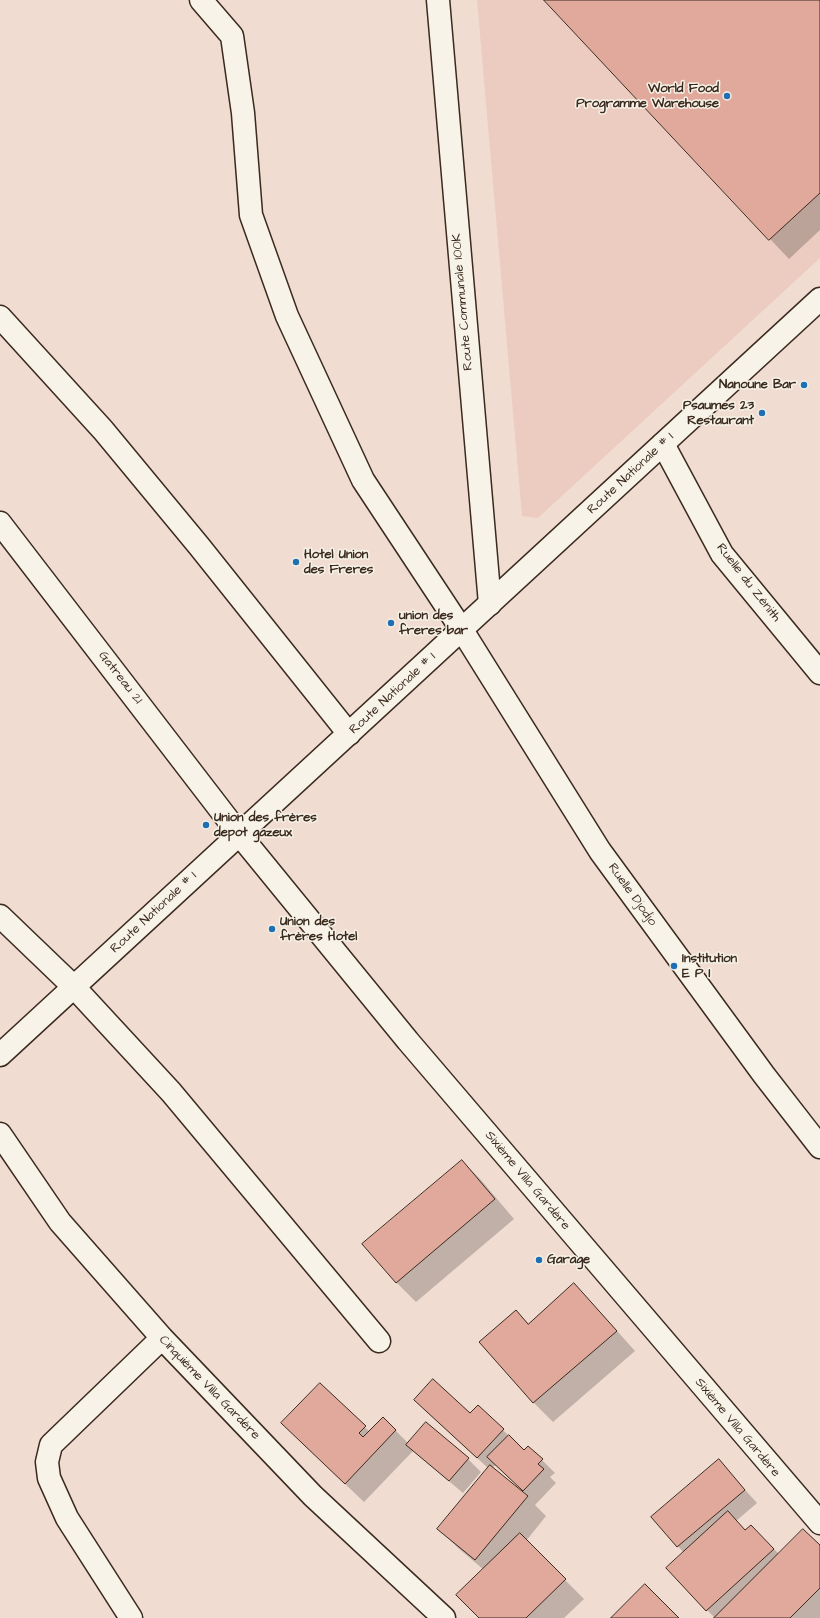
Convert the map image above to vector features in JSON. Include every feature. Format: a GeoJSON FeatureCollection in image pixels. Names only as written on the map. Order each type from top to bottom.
{"type":"FeatureCollection","features":[{"type":"Feature","properties":{"kind":"street","name":"Ruelle Djodjo"},"geometry":{"type":"LineString","coordinates":[[201,0],[232,36],[243,113],[251,215],[287,316],[363,480],[462,630],[600,851],[764,1075],[820,1147]]}},
{"type":"Feature","properties":{"kind":"street","name":"Route Communale 100K"},"geometry":{"type":"LineString","coordinates":[[438,0],[490,604]]}},
{"type":"Feature","properties":{"kind":"street","name":"Route Nationale # 1"},"geometry":{"type":"LineString","coordinates":[[0,1055],[820,299]]}},
{"type":"Feature","properties":{"kind":"street"},"geometry":{"type":"LineString","coordinates":[[0,317],[103,430],[200,546],[349,734]]}},
{"type":"Feature","properties":{"kind":"street","name":"Ruelle du Zénith"},"geometry":{"type":"LineString","coordinates":[[663,444],[722,554],[820,673]]}},
{"type":"Feature","properties":{"kind":"street","name":"Gatreau 21"},"geometry":{"type":"LineString","coordinates":[[0,523],[239,834]]}},
{"type":"Feature","properties":{"kind":"street","name":"Sixième Villa Gardère"},"geometry":{"type":"LineString","coordinates":[[239,834],[408,1041],[820,1523]]}},
{"type":"Feature","properties":{"kind":"street"},"geometry":{"type":"LineString","coordinates":[[0,916],[74,987],[171,1092],[379,1341]]}},
{"type":"Feature","properties":{"kind":"street","name":"Cinquième Villa Gardère"},"geometry":{"type":"LineString","coordinates":[[0,1134],[60,1222],[162,1338],[313,1496],[444,1618]]}},
{"type":"Feature","properties":{"kind":"street"},"geometry":{"type":"LineString","coordinates":[[130,1618],[67,1518],[49,1478],[46,1462],[51,1445],[162,1338]]}},
{"type":"Feature","properties":{"kind":"shaded area"},"geometry":{"type":"Polygon","coordinates":[[[477,0],[820,0],[820,258],[538,518],[522,516],[477,0]]]}},
{"type":"Feature","properties":{"kind":"building","name":"World Food Programme Warehouse"},"geometry":{"type":"Polygon","coordinates":[[[544,0],[820,0],[820,193],[769,240],[544,0]]]}},
{"type":"Feature","properties":{"kind":"building"},"geometry":{"type":"Polygon","coordinates":[[[462,1160],[495,1199],[396,1283],[362,1244],[462,1160]]]}},
{"type":"Feature","properties":{"kind":"building"},"geometry":{"type":"Polygon","coordinates":[[[574,1283],[617,1331],[533,1403],[479,1342],[516,1310],[528,1324],[574,1283]]]}},
{"type":"Feature","properties":{"kind":"building"},"geometry":{"type":"Polygon","coordinates":[[[433,1379],[470,1413],[478,1405],[504,1429],[477,1458],[414,1400],[433,1379]]]}},
{"type":"Feature","properties":{"kind":"building"},"geometry":{"type":"Polygon","coordinates":[[[320,1383],[366,1426],[359,1433],[363,1437],[383,1417],[396,1430],[345,1484],[281,1423],[320,1383]]]}},
{"type":"Feature","properties":{"kind":"building"},"geometry":{"type":"Polygon","coordinates":[[[426,1422],[469,1458],[449,1481],[406,1445],[426,1422]]]}},
{"type":"Feature","properties":{"kind":"building"},"geometry":{"type":"Polygon","coordinates":[[[509,1435],[524,1450],[528,1446],[543,1459],[538,1464],[544,1469],[523,1491],[487,1457],[509,1435]]]}},
{"type":"Feature","properties":{"kind":"building"},"geometry":{"type":"Polygon","coordinates":[[[719,1459],[745,1490],[677,1547],[651,1517],[719,1459]]]}},
{"type":"Feature","properties":{"kind":"building"},"geometry":{"type":"Polygon","coordinates":[[[490,1465],[528,1496],[475,1560],[437,1529],[490,1465]]]}},
{"type":"Feature","properties":{"kind":"building"},"geometry":{"type":"Polygon","coordinates":[[[728,1511],[745,1530],[751,1525],[774,1549],[706,1611],[666,1568],[728,1511]]]}},
{"type":"Feature","properties":{"kind":"building"},"geometry":{"type":"Polygon","coordinates":[[[803,1529],[820,1545],[820,1588],[790,1618],[714,1618],[803,1529]]]}},
{"type":"Feature","properties":{"kind":"building"},"geometry":{"type":"Polygon","coordinates":[[[520,1533],[566,1579],[526,1618],[479,1618],[456,1595],[520,1533]]]}},
{"type":"Feature","properties":{"kind":"building"},"geometry":{"type":"Polygon","coordinates":[[[645,1584],[679,1618],[611,1618],[645,1584]]]}},
{"type":"Feature","properties":{"kind":"place","name":"World Food Programme Warehouse"},"geometry":{"type":"Point","coordinates":[727,96]}},
{"type":"Feature","properties":{"kind":"place","name":"Nanoune Bar"},"geometry":{"type":"Point","coordinates":[804,385]}},
{"type":"Feature","properties":{"kind":"place","name":"Psaumes 23 Restaurant"},"geometry":{"type":"Point","coordinates":[762,413]}},
{"type":"Feature","properties":{"kind":"place","name":"Hotel Union des Freres"},"geometry":{"type":"Point","coordinates":[296,562]}},
{"type":"Feature","properties":{"kind":"place","name":"union des freres bar"},"geometry":{"type":"Point","coordinates":[391,623]}},
{"type":"Feature","properties":{"kind":"place","name":"Union des frères depot gazeux"},"geometry":{"type":"Point","coordinates":[206,825]}},
{"type":"Feature","properties":{"kind":"place","name":"Union des frères Hotel"},"geometry":{"type":"Point","coordinates":[272,929]}},
{"type":"Feature","properties":{"kind":"place","name":"Institution E P I"},"geometry":{"type":"Point","coordinates":[674,966]}},
{"type":"Feature","properties":{"kind":"place","name":"Garage"},"geometry":{"type":"Point","coordinates":[539,1260]}}]}
